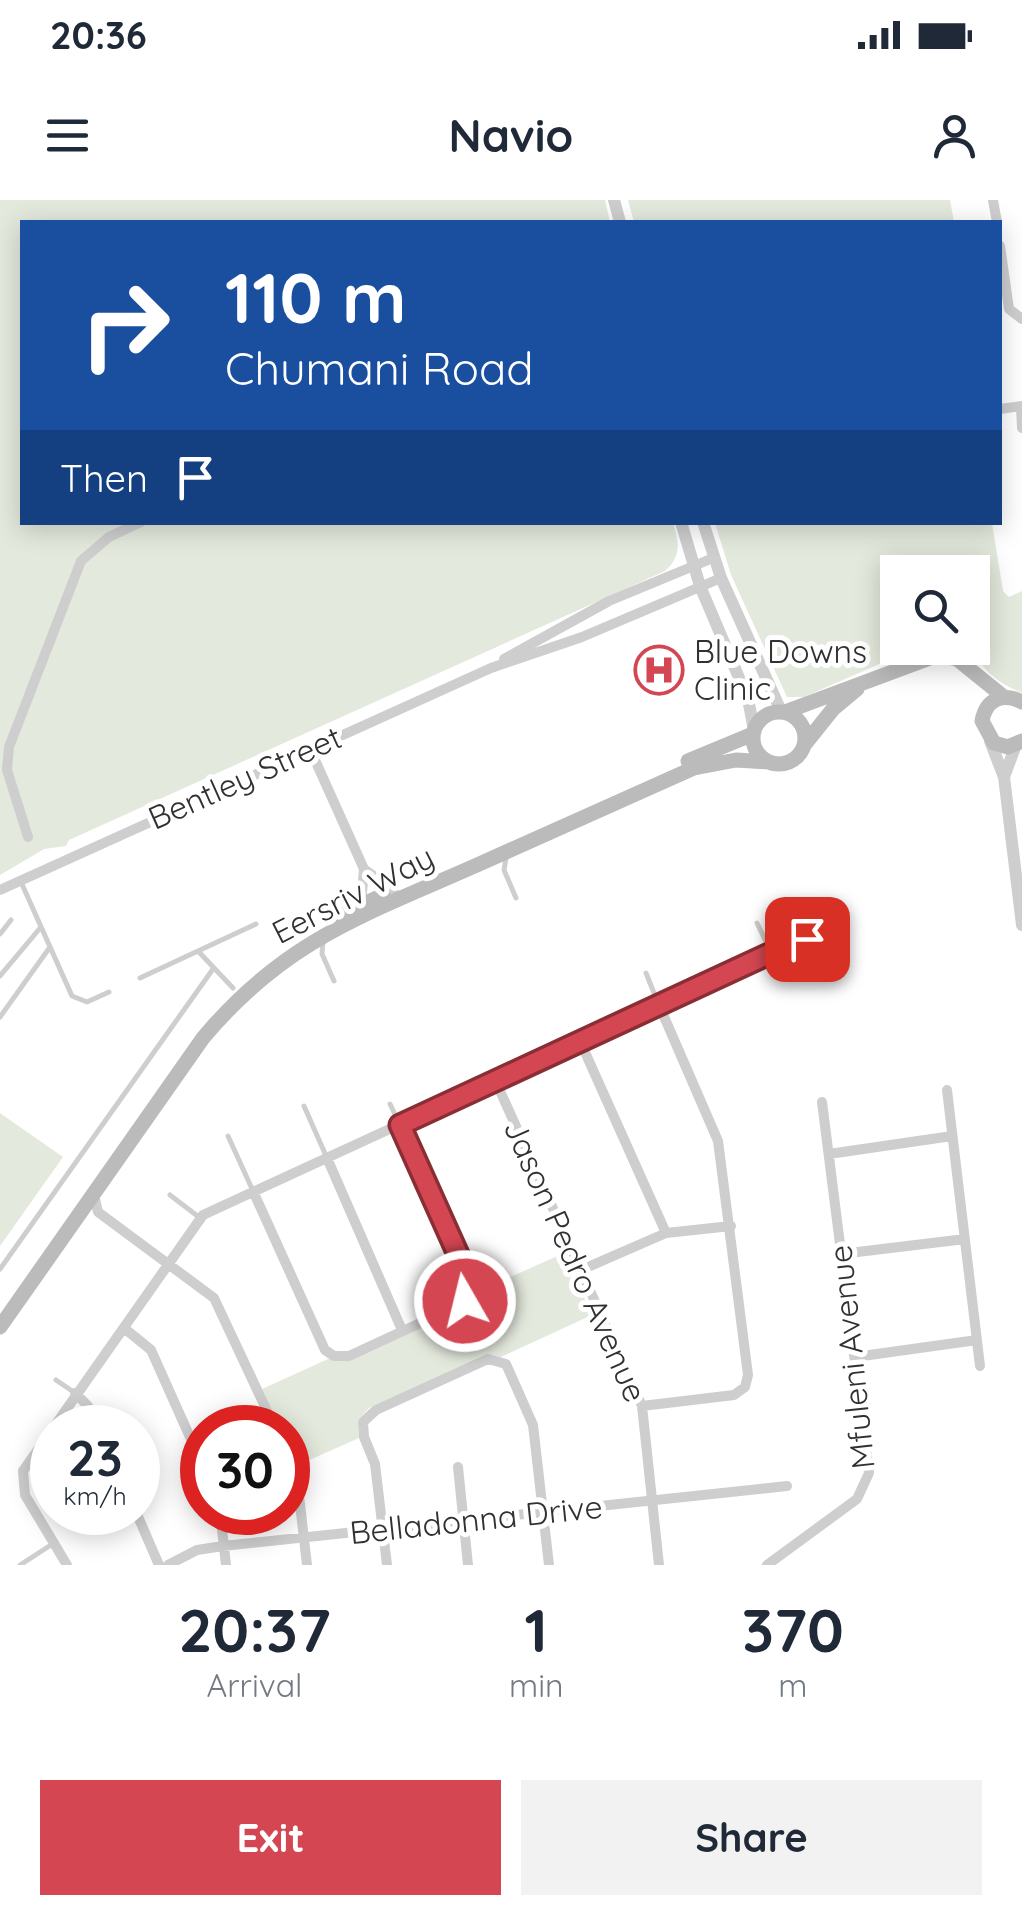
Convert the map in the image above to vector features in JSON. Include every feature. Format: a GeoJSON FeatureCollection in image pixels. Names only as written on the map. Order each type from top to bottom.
{"type":"FeatureCollection","features":[{"type":"Feature","properties":{"kind":"main road"},"geometry":{"type":"LineString","coordinates":[[860,687],[833,709],[788,763],[768,762],[757,752],[753,732],[766,714],[860,687],[938,655],[957,659],[1004,696],[1022,702]]}},
{"type":"Feature","properties":{"kind":"main road"},"geometry":{"type":"LineString","coordinates":[[968,668],[983,713],[982,728],[990,741],[1019,743]]}},
{"type":"Feature","properties":{"kind":"main road"},"geometry":{"type":"LineString","coordinates":[[983,713],[992,701],[1004,696]]}},
{"type":"Feature","properties":{"kind":"main road"},"geometry":{"type":"LineString","coordinates":[[783,711],[802,724],[805,744]]}},
{"type":"Feature","properties":{"kind":"main road","name":"Eersriv Way"},"geometry":{"type":"LineString","coordinates":[[0,1311],[197,1030],[233,988],[293,941],[360,905],[753,732]]}},
{"type":"Feature","properties":{"kind":"main road","name":"Eersriv Way"},"geometry":{"type":"LineString","coordinates":[[0,1327],[203,1038],[240,994],[299,948],[694,768],[736,760],[768,762]]}},
{"type":"Feature","properties":{"kind":"street"},"geometry":{"type":"LineString","coordinates":[[1002,260],[1009,309],[1022,319]]}},
{"type":"Feature","properties":{"kind":"street"},"geometry":{"type":"LineString","coordinates":[[1021,406],[1022,428]]}},
{"type":"Feature","properties":{"kind":"street"},"geometry":{"type":"LineString","coordinates":[[28,836],[7,770],[9,748],[81,561],[109,537],[135,525]]}},
{"type":"Feature","properties":{"kind":"street"},"geometry":{"type":"LineString","coordinates":[[681,525],[700,586],[748,699],[753,732]]}},
{"type":"Feature","properties":{"kind":"street"},"geometry":{"type":"LineString","coordinates":[[705,525],[721,578],[783,711]]}},
{"type":"Feature","properties":{"kind":"street","name":"Bentley Street"},"geometry":{"type":"LineString","coordinates":[[491,668],[574,620],[713,558]]}},
{"type":"Feature","properties":{"kind":"street","name":"Bentley Street"},"geometry":{"type":"LineString","coordinates":[[0,890],[491,668],[582,638],[721,578]]}},
{"type":"Feature","properties":{"kind":"street"},"geometry":{"type":"LineString","coordinates":[[574,620],[582,638]]}},
{"type":"Feature","properties":{"kind":"street"},"geometry":{"type":"LineString","coordinates":[[990,741],[1004,778],[1022,925]]}},
{"type":"Feature","properties":{"kind":"street"},"geometry":{"type":"LineString","coordinates":[[1004,778],[1019,743]]}},
{"type":"Feature","properties":{"kind":"street"},"geometry":{"type":"LineString","coordinates":[[310,749],[364,869],[360,905]]}},
{"type":"Feature","properties":{"kind":"street"},"geometry":{"type":"LineString","coordinates":[[364,869],[394,890]]}},
{"type":"Feature","properties":{"kind":"street"},"geometry":{"type":"LineString","coordinates":[[67,1565],[25,1495],[22,1480],[28,1461],[200,1218],[771,953],[791,952]]}},
{"type":"Feature","properties":{"kind":"street"},"geometry":{"type":"LineString","coordinates":[[642,1406],[734,1395],[748,1382],[715,1128],[659,1005]]}},
{"type":"Feature","properties":{"kind":"street"},"geometry":{"type":"LineString","coordinates":[[580,1042],[666,1234]]}},
{"type":"Feature","properties":{"kind":"street","name":"Jason Pedro Avenue"},"geometry":{"type":"LineString","coordinates":[[496,1082],[642,1406],[659,1565]]}},
{"type":"Feature","properties":{"kind":"street"},"geometry":{"type":"LineString","coordinates":[[946,1090],[980,1366]]}},
{"type":"Feature","properties":{"kind":"street","name":"Mfuleni Avenue"},"geometry":{"type":"LineString","coordinates":[[767,1565],[851,1504],[865,1488],[869,1464],[822,1102]]}},
{"type":"Feature","properties":{"kind":"street"},"geometry":{"type":"LineString","coordinates":[[252,1191],[328,1353],[349,1356],[458,1305],[471,1287],[400,1125]]}},
{"type":"Feature","properties":{"kind":"street"},"geometry":{"type":"LineString","coordinates":[[828,1154],[952,1136]]}},
{"type":"Feature","properties":{"kind":"street"},"geometry":{"type":"LineString","coordinates":[[326,1158],[402,1330]]}},
{"type":"Feature","properties":{"kind":"street"},"geometry":{"type":"LineString","coordinates":[[94,1194],[98,1212],[214,1298],[263,1405]]}},
{"type":"Feature","properties":{"kind":"street"},"geometry":{"type":"LineString","coordinates":[[76,1217],[98,1212]]}},
{"type":"Feature","properties":{"kind":"street"},"geometry":{"type":"LineString","coordinates":[[581,1270],[666,1234],[730,1226]]}},
{"type":"Feature","properties":{"kind":"street"},"geometry":{"type":"LineString","coordinates":[[842,1254],[965,1239]]}},
{"type":"Feature","properties":{"kind":"street"},"geometry":{"type":"LineString","coordinates":[[124,1328],[151,1350],[180,1415]]}},
{"type":"Feature","properties":{"kind":"street"},"geometry":{"type":"LineString","coordinates":[[854,1357],[977,1340]]}},
{"type":"Feature","properties":{"kind":"street"},"geometry":{"type":"LineString","coordinates":[[387,1565],[375,1464],[364,1437],[364,1422],[376,1410],[488,1360],[506,1364],[533,1424],[549,1565]]}},
{"type":"Feature","properties":{"kind":"street"},"geometry":{"type":"LineString","coordinates":[[75,1393],[87,1405]]}},
{"type":"Feature","properties":{"kind":"street"},"geometry":{"type":"LineString","coordinates":[[458,1467],[468,1565]]}},
{"type":"Feature","properties":{"kind":"street","name":"Belladonna Drive"},"geometry":{"type":"LineString","coordinates":[[168,1565],[196,1550],[224,1546],[787,1486]]}},
{"type":"Feature","properties":{"kind":"street"},"geometry":{"type":"LineString","coordinates":[[146,1535],[159,1565]]}},
{"type":"Feature","properties":{"kind":"street"},"geometry":{"type":"LineString","coordinates":[[223,1535],[226,1565]]}},
{"type":"Feature","properties":{"kind":"street"},"geometry":{"type":"LineString","coordinates":[[304,1535],[306,1565]]}},
{"type":"Feature","properties":{"kind":"lane"},"geometry":{"type":"LineString","coordinates":[[508,851],[504,870],[516,898]]}},
{"type":"Feature","properties":{"kind":"lane"},"geometry":{"type":"LineString","coordinates":[[481,863],[504,870]]}},
{"type":"Feature","properties":{"kind":"lane"},"geometry":{"type":"LineString","coordinates":[[20,880],[75,1000],[87,1002],[110,992]]}},
{"type":"Feature","properties":{"kind":"lane"},"geometry":{"type":"LineString","coordinates":[[0,934],[11,920]]}},
{"type":"Feature","properties":{"kind":"lane"},"geometry":{"type":"LineString","coordinates":[[757,923],[771,953]]}},
{"type":"Feature","properties":{"kind":"lane"},"geometry":{"type":"LineString","coordinates":[[140,978],[256,924]]}},
{"type":"Feature","properties":{"kind":"lane"},"geometry":{"type":"LineString","coordinates":[[0,976],[41,927]]}},
{"type":"Feature","properties":{"kind":"lane"},"geometry":{"type":"LineString","coordinates":[[325,934],[322,954],[334,981]]}},
{"type":"Feature","properties":{"kind":"lane"},"geometry":{"type":"LineString","coordinates":[[0,1017],[50,947]]}},
{"type":"Feature","properties":{"kind":"lane"},"geometry":{"type":"LineString","coordinates":[[299,948],[322,954]]}},
{"type":"Feature","properties":{"kind":"lane"},"geometry":{"type":"LineString","coordinates":[[198,952],[233,988]]}},
{"type":"Feature","properties":{"kind":"lane"},"geometry":{"type":"LineString","coordinates":[[0,1269],[213,969]]}},
{"type":"Feature","properties":{"kind":"lane"},"geometry":{"type":"LineString","coordinates":[[646,973],[659,1005]]}},
{"type":"Feature","properties":{"kind":"lane"},"geometry":{"type":"LineString","coordinates":[[390,1104],[400,1125]]}},
{"type":"Feature","properties":{"kind":"lane"},"geometry":{"type":"LineString","coordinates":[[304,1106],[326,1158]]}},
{"type":"Feature","properties":{"kind":"lane"},"geometry":{"type":"LineString","coordinates":[[228,1136],[252,1191]]}},
{"type":"Feature","properties":{"kind":"lane"},"geometry":{"type":"LineString","coordinates":[[170,1196],[200,1218]]}},
{"type":"Feature","properties":{"kind":"lane"},"geometry":{"type":"LineString","coordinates":[[56,1380],[75,1393]]}},
{"type":"Feature","properties":{"kind":"lane"},"geometry":{"type":"LineString","coordinates":[[20,1565],[54,1543]]}},
{"type":"Feature","properties":{"kind":"shaded area"},"geometry":{"type":"Polygon","coordinates":[[[0,200],[605,200],[610,220],[20,220],[20,525],[674,525],[678,543],[677,554],[665,571],[69,840],[66,846],[44,849],[0,875],[0,200]]]}},
{"type":"Feature","properties":{"kind":"shaded area"},"geometry":{"type":"Polygon","coordinates":[[[628,200],[950,200],[954,220],[633,220],[628,200]]]}},
{"type":"Feature","properties":{"kind":"shaded area"},"geometry":{"type":"Polygon","coordinates":[[[716,525],[992,525],[1003,591],[1009,597],[1022,591],[1022,693],[1002,683],[983,665],[990,665],[990,555],[880,555],[880,664],[804,697],[787,697],[731,575],[716,525]]]}},
{"type":"Feature","properties":{"kind":"shaded area"},"geometry":{"type":"Polygon","coordinates":[[[0,1113],[63,1157],[0,1246],[0,1113]]]}},
{"type":"Feature","properties":{"kind":"shaded area"},"geometry":{"type":"Polygon","coordinates":[[[564,1253],[592,1315],[501,1357],[485,1356],[369,1408],[358,1420],[359,1438],[310,1460],[310,1405],[269,1405],[262,1389],[328,1359],[348,1360],[467,1306],[475,1293],[564,1253]]]}},
{"type":"Feature","properties":{"kind":"place","name":"Blue Downs Clinic"},"geometry":{"type":"Point","coordinates":[659,670]}},
{"type":"Feature","properties":{"kind":"route"},"geometry":{"type":"LineString","coordinates":[[465,1301],[470,1295],[470,1281],[400,1125],[771,953],[791,952],[800,940],[807,939]]}}]}
